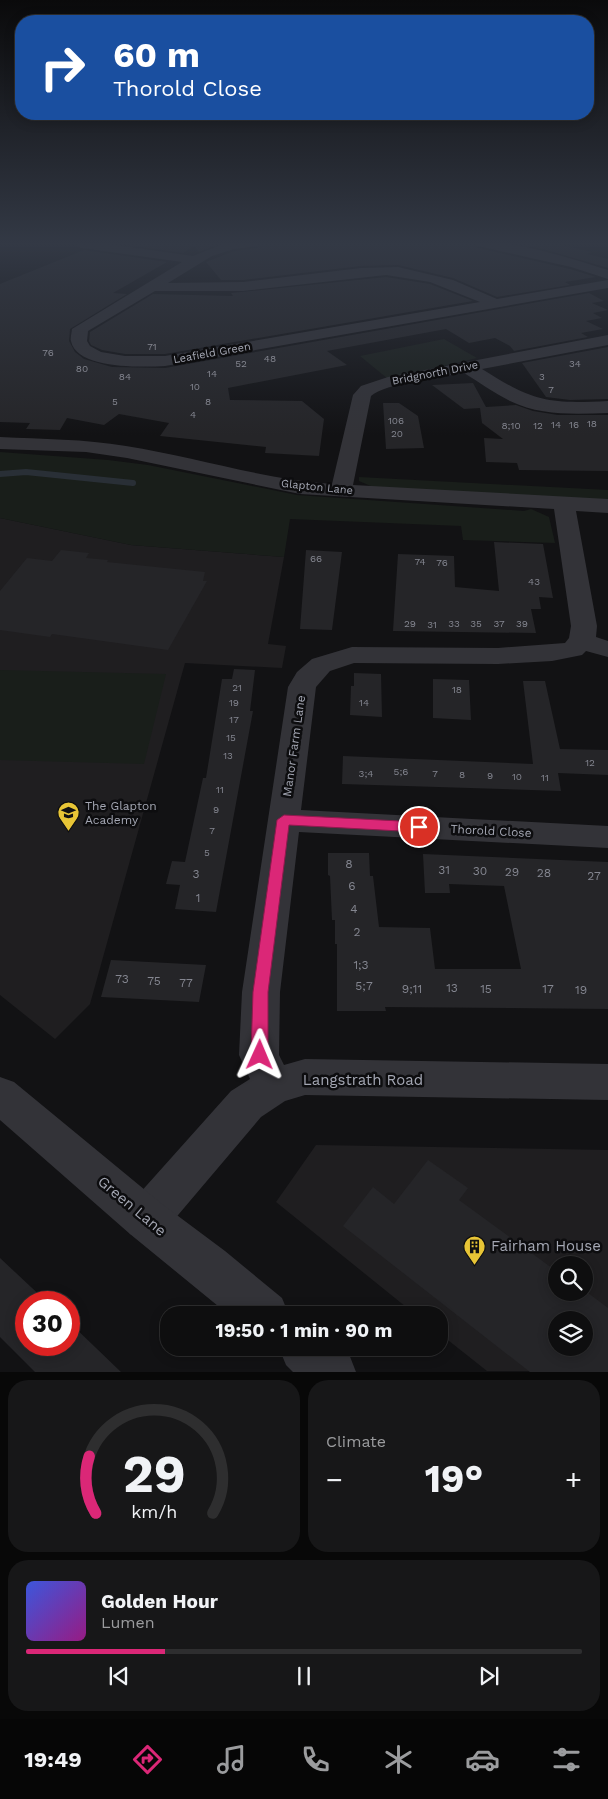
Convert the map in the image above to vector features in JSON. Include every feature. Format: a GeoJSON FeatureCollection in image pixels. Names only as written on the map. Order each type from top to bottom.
{"type":"FeatureCollection","features":[{"type":"Feature","properties":{"kind":"street","name":"Leafield Green"},"geometry":{"type":"LineString","coordinates":[[115,307],[80,329],[77,337],[79,344],[86,351],[119,361],[140,362],[198,356],[478,307]]}},
{"type":"Feature","properties":{"kind":"street","name":"Bridgnorth Drive"},"geometry":{"type":"LineString","coordinates":[[341,491],[362,395],[367,390],[388,382],[608,340]]}},
{"type":"Feature","properties":{"kind":"street"},"geometry":{"type":"LineString","coordinates":[[468,367],[518,399],[536,405],[608,407]]}},
{"type":"Feature","properties":{"kind":"street","name":"Glapton Lane"},"geometry":{"type":"LineString","coordinates":[[0,443],[86,446],[128,452],[300,488],[608,506]]}},
{"type":"Feature","properties":{"kind":"street","name":"Manor Farm Lane"},"geometry":{"type":"LineString","coordinates":[[273,1086],[260,1055],[260,992],[302,687],[307,678],[321,665],[335,658],[367,653],[498,656],[552,653],[595,645],[584,626],[564,504]]}},
{"type":"Feature","properties":{"kind":"street","name":"Thorold Close"},"geometry":{"type":"LineString","coordinates":[[284,820],[608,837]]}},
{"type":"Feature","properties":{"kind":"street","name":"Langstrath Road"},"geometry":{"type":"LineString","coordinates":[[146,1219],[246,1104],[273,1086],[313,1077],[608,1082]]}},
{"type":"Feature","properties":{"kind":"street","name":"Green Lane"},"geometry":{"type":"LineString","coordinates":[[0,1095],[146,1219],[209,1267],[254,1306]]}},
{"type":"Feature","properties":{"kind":"street"},"geometry":{"type":"LineString","coordinates":[[313,1356],[332,1372]]}},
{"type":"Feature","properties":{"kind":"shaded area"},"geometry":{"type":"Polygon","coordinates":[[[444,339],[477,358],[388,379],[360,356],[444,339]]]}},
{"type":"Feature","properties":{"kind":"shaded area"},"geometry":{"type":"Polygon","coordinates":[[[0,452],[148,465],[297,495],[524,511],[531,509],[549,517],[555,543],[463,540],[461,526],[290,519],[284,557],[131,545],[0,518],[0,452]]]}},
{"type":"Feature","properties":{"kind":"shaded area"},"geometry":{"type":"Polygon","coordinates":[[[359,477],[608,490],[608,502],[373,487],[359,481],[359,477]]]}},
{"type":"Feature","properties":{"kind":"shaded area","name":"The Glapton Academy"},"geometry":{"type":"Polygon","coordinates":[[[0,518],[131,545],[284,557],[268,644],[286,646],[282,668],[185,663],[90,1004],[55,1039],[0,995],[0,518]]]}},
{"type":"Feature","properties":{"kind":"shaded area"},"geometry":{"type":"Polygon","coordinates":[[[0,670],[166,674],[144,764],[0,760],[0,670]]]}},
{"type":"Feature","properties":{"kind":"shaded area"},"geometry":{"type":"Polygon","coordinates":[[[316,1145],[608,1150],[608,1371],[487,1371],[448,1340],[448,1306],[405,1306],[276,1202],[316,1145]]]}},
{"type":"Feature","properties":{"kind":"building"},"geometry":{"type":"Polygon","coordinates":[[[0,307],[106,307],[70,329],[69,341],[75,352],[84,359],[112,367],[165,368],[510,307],[601,307],[608,310],[593,313],[602,318],[586,321],[603,329],[581,333],[588,337],[514,351],[510,346],[495,338],[469,343],[446,329],[327,351],[347,365],[228,388],[230,400],[302,401],[324,419],[319,456],[265,453],[266,447],[160,436],[169,423],[119,414],[104,425],[67,418],[60,430],[26,429],[30,423],[0,422],[0,307]]]}},
{"type":"Feature","properties":{"kind":"building"},"geometry":{"type":"Polygon","coordinates":[[[131,307],[438,307],[165,354],[125,354],[102,350],[91,345],[89,341],[90,332],[131,307]]]}},
{"type":"Feature","properties":{"kind":"building"},"geometry":{"type":"Polygon","coordinates":[[[608,347],[608,399],[570,400],[546,397],[522,363],[608,347]]]}},
{"type":"Feature","properties":{"kind":"building"},"geometry":{"type":"Polygon","coordinates":[[[473,383],[486,407],[516,405],[533,411],[558,415],[608,415],[608,471],[519,470],[517,463],[486,462],[484,438],[503,439],[482,423],[480,408],[464,409],[432,385],[473,383]]]}},
{"type":"Feature","properties":{"kind":"building"},"geometry":{"type":"Polygon","coordinates":[[[383,403],[399,403],[418,416],[424,448],[386,449],[383,403]]]}},
{"type":"Feature","properties":{"kind":"building"},"geometry":{"type":"Polygon","coordinates":[[[494,542],[543,544],[553,598],[539,597],[541,609],[531,609],[536,633],[393,631],[398,554],[454,556],[455,587],[499,591],[494,542]]]}},
{"type":"Feature","properties":{"kind":"building"},"geometry":{"type":"Polygon","coordinates":[[[61,550],[89,553],[86,558],[108,560],[107,562],[205,572],[203,581],[207,581],[168,650],[52,634],[50,637],[0,630],[0,591],[27,558],[52,561],[61,550]]]}},
{"type":"Feature","properties":{"kind":"building"},"geometry":{"type":"Polygon","coordinates":[[[306,550],[342,552],[332,630],[300,629],[306,550]]]}},
{"type":"Feature","properties":{"kind":"building"},"geometry":{"type":"Polygon","coordinates":[[[234,669],[255,670],[250,711],[253,711],[216,912],[175,909],[180,885],[166,884],[172,861],[185,862],[203,778],[206,778],[222,679],[232,679],[234,669]]]}},
{"type":"Feature","properties":{"kind":"building"},"geometry":{"type":"Polygon","coordinates":[[[354,673],[381,674],[382,717],[350,715],[351,686],[354,686],[354,673]]]}},
{"type":"Feature","properties":{"kind":"building"},"geometry":{"type":"Polygon","coordinates":[[[433,679],[469,680],[471,720],[433,718],[433,679]]]}},
{"type":"Feature","properties":{"kind":"building"},"geometry":{"type":"Polygon","coordinates":[[[523,681],[545,681],[560,749],[608,750],[608,775],[558,773],[561,791],[342,784],[343,756],[533,764],[523,681]]]}},
{"type":"Feature","properties":{"kind":"building"},"geometry":{"type":"Polygon","coordinates":[[[328,853],[369,853],[370,876],[373,876],[379,927],[430,928],[435,969],[521,969],[504,886],[449,884],[450,893],[425,893],[423,854],[608,862],[608,1009],[385,1007],[386,1011],[337,1011],[337,944],[335,944],[335,920],[332,920],[328,853]]]}},
{"type":"Feature","properties":{"kind":"building"},"geometry":{"type":"Polygon","coordinates":[[[111,960],[206,965],[199,1002],[101,997],[111,960]]]}},
{"type":"Feature","properties":{"kind":"building","name":"Fairham House"},"geometry":{"type":"Polygon","coordinates":[[[428,1160],[468,1188],[459,1200],[548,1265],[548,1301],[593,1301],[593,1297],[608,1308],[608,1372],[530,1372],[448,1308],[448,1306],[445,1306],[343,1226],[373,1187],[394,1204],[428,1160]]]}},
{"type":"Feature","properties":{"kind":"building"},"geometry":{"type":"Polygon","coordinates":[[[0,1258],[35,1291],[15,1291],[15,1352],[0,1337],[0,1258]]]}},
{"type":"Feature","properties":{"kind":"building"},"geometry":{"type":"Polygon","coordinates":[[[80,1333],[121,1372],[35,1372],[19,1356],[80,1356],[80,1333]]]}},
{"type":"Feature","properties":{"kind":"waterway"},"geometry":{"type":"LineString","coordinates":[[0,474],[26,472],[133,483]]}},
{"type":"Feature","properties":{"kind":"place","name":"The Glapton Academy"},"geometry":{"type":"Point","coordinates":[69,832]}},
{"type":"Feature","properties":{"kind":"place","name":"Fairham House"},"geometry":{"type":"Point","coordinates":[475,1265]}},
{"type":"Feature","properties":{"kind":"route"},"geometry":{"type":"LineString","coordinates":[[260,1055],[260,992],[284,820],[419,827]]}}]}
